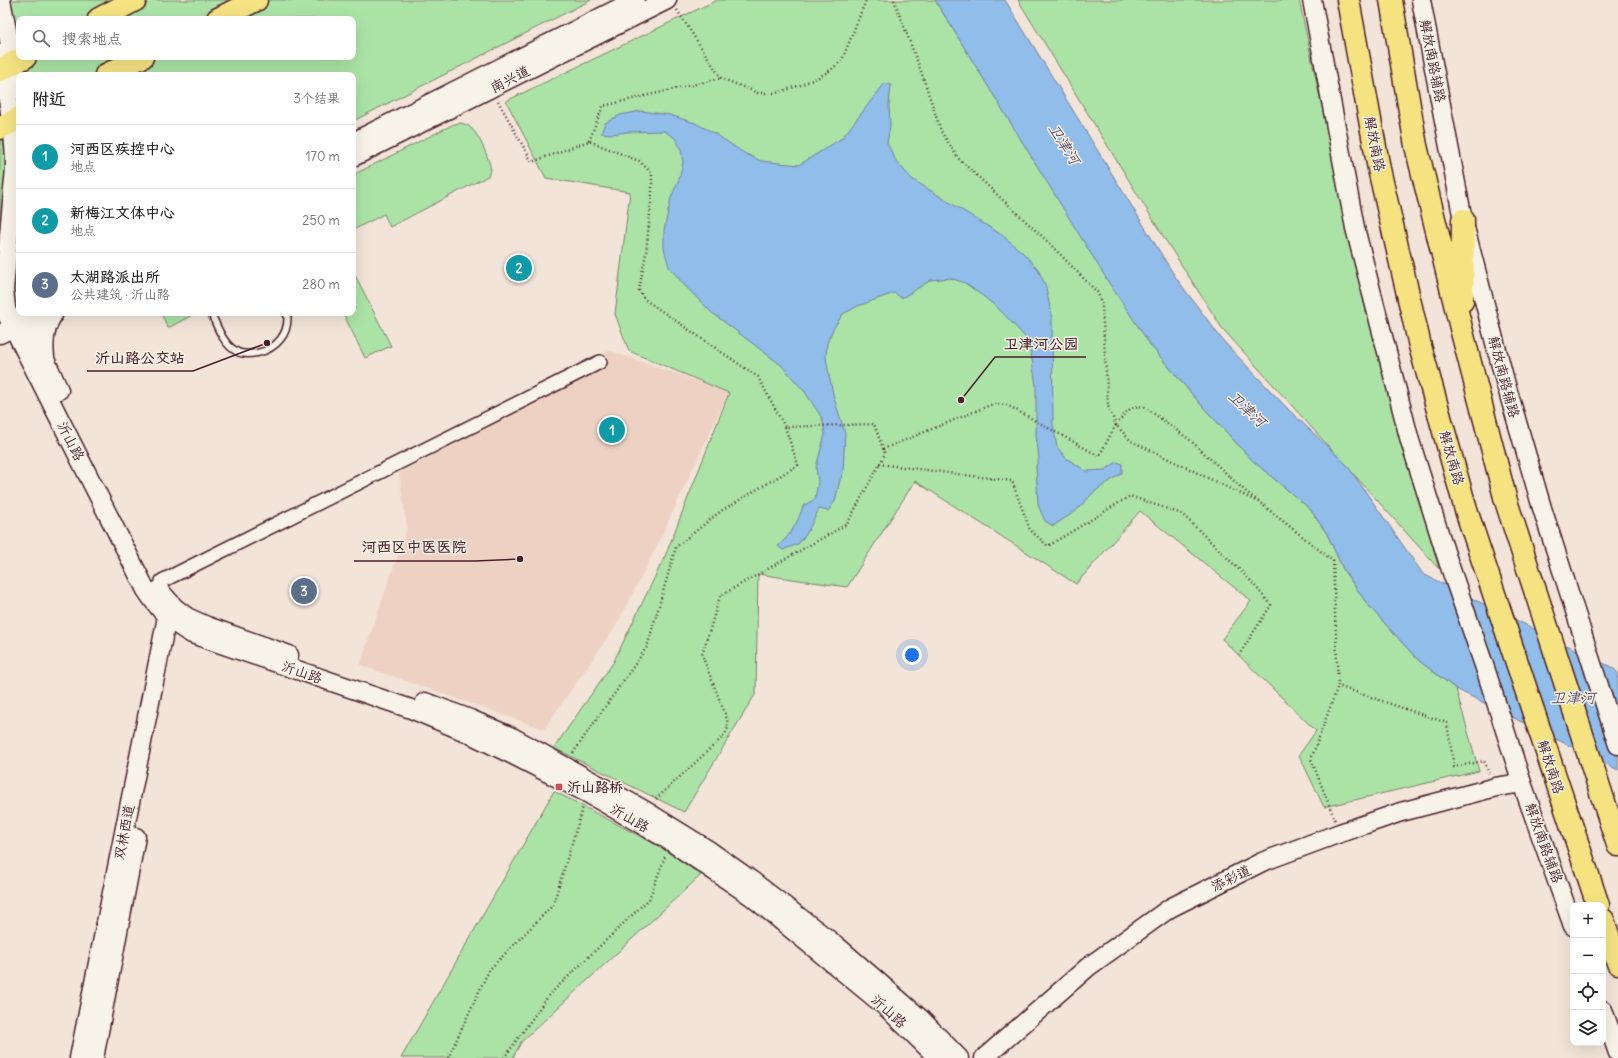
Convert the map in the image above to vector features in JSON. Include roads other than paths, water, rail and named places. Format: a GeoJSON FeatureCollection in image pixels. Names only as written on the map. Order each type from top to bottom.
{"type":"FeatureCollection","features":[{"type":"Feature","properties":{"kind":"highway"},"geometry":{"type":"LineString","coordinates":[[105,16],[136,0]]}},
{"type":"Feature","properties":{"kind":"highway"},"geometry":{"type":"LineString","coordinates":[[224,16],[256,0]]}},
{"type":"Feature","properties":{"kind":"highway","name":"解放南路"},"geometry":{"type":"LineString","coordinates":[[1348,0],[1379,169],[1418,338],[1466,510],[1597,902]]}},
{"type":"Feature","properties":{"kind":"highway"},"geometry":{"type":"LineString","coordinates":[[1391,0],[1416,146],[1506,501],[1618,845]]}},
{"type":"Feature","properties":{"kind":"highway"},"geometry":{"type":"LineString","coordinates":[[112,72],[136,60]]}},
{"type":"Feature","properties":{"kind":"highway"},"geometry":{"type":"LineString","coordinates":[[1462,332],[1463,220]]}},
{"type":"Feature","properties":{"kind":"highway"},"geometry":{"type":"LineString","coordinates":[[1606,929],[1618,963]]}},
{"type":"Feature","properties":{"kind":"street","name":"南兴道"},"geometry":{"type":"LineString","coordinates":[[356,140],[635,0]]}},
{"type":"Feature","properties":{"kind":"street"},"geometry":{"type":"LineString","coordinates":[[1312,0],[1355,228],[1410,441],[1448,561],[1522,783]]}},
{"type":"Feature","properties":{"kind":"street","name":"解放南路辅路"},"geometry":{"type":"LineString","coordinates":[[1422,0],[1463,220],[1505,381],[1542,508],[1618,745]]}},
{"type":"Feature","properties":{"kind":"street","name":"南兴道"},"geometry":{"type":"LineString","coordinates":[[356,155],[490,88],[671,3]]}},
{"type":"Feature","properties":{"kind":"street","name":"沂山路"},"geometry":{"type":"LineString","coordinates":[[2,6],[8,63],[10,123],[15,148],[15,168],[4,290],[16,312]]}},
{"type":"Feature","properties":{"kind":"street","name":"沂山路"},"geometry":{"type":"LineString","coordinates":[[8,63],[16,83]]}},
{"type":"Feature","properties":{"kind":"street"},"geometry":{"type":"LineString","coordinates":[[40,367],[46,328],[52,316]]}},
{"type":"Feature","properties":{"kind":"street","name":"沂山路"},"geometry":{"type":"LineString","coordinates":[[20,319],[40,367],[147,569],[175,616],[192,634],[411,709],[513,755],[587,793],[670,841],[758,901],[887,1008],[938,1058]]}},
{"type":"Feature","properties":{"kind":"street"},"geometry":{"type":"LineString","coordinates":[[162,581],[600,362]]}},
{"type":"Feature","properties":{"kind":"street","name":"沂山路"},"geometry":{"type":"LineString","coordinates":[[175,616],[470,719],[512,737],[644,810],[684,834],[733,868],[837,946],[920,1019],[959,1058]]}},
{"type":"Feature","properties":{"kind":"street","name":"双林西道"},"geometry":{"type":"LineString","coordinates":[[79,1058],[175,616]]}},
{"type":"Feature","properties":{"kind":"street","name":"双林西道"},"geometry":{"type":"LineString","coordinates":[[94,1058],[175,616]]}},
{"type":"Feature","properties":{"kind":"street","name":"解放南路辅路"},"geometry":{"type":"LineString","coordinates":[[1522,783],[1570,918]]}},
{"type":"Feature","properties":{"kind":"street","name":"添彩道"},"geometry":{"type":"LineString","coordinates":[[984,1058],[1088,966],[1170,908],[1262,862],[1340,833],[1401,812],[1496,787],[1522,783]]}},
{"type":"Feature","properties":{"kind":"street"},"geometry":{"type":"LineString","coordinates":[[1606,1019],[1618,1053]]}},
{"type":"Feature","properties":{"kind":"lane"},"geometry":{"type":"LineString","coordinates":[[212,316],[226,342],[237,352],[245,354],[268,350],[281,340],[287,327],[287,316]]}},
{"type":"Feature","properties":{"kind":"water","name":"卫津河"},"geometry":{"type":"Polygon","coordinates":[[[935,0],[1005,0],[1176,278],[1224,342],[1289,410],[1347,465],[1423,574],[1613,668],[1618,673],[1618,770],[1456,689],[1418,660],[1368,605],[1344,571],[1327,534],[1310,509],[1253,461],[1203,407],[1151,346],[1109,283],[935,0]]]}},
{"type":"Feature","properties":{"kind":"water"},"geometry":{"type":"Polygon","coordinates":[[[885,83],[891,85],[889,105],[890,126],[887,143],[896,161],[912,179],[1002,235],[1023,253],[1038,269],[1046,287],[1052,319],[1053,424],[1057,447],[1066,458],[1086,471],[1105,470],[1117,462],[1122,464],[1122,473],[1094,492],[1076,511],[1053,526],[1045,521],[1038,505],[1036,466],[1039,458],[1036,436],[1036,386],[1031,354],[1025,337],[1000,310],[965,283],[950,278],[931,280],[902,298],[894,293],[858,306],[843,314],[833,329],[827,343],[826,357],[834,398],[845,433],[843,473],[835,501],[828,511],[819,509],[807,533],[798,544],[783,550],[778,546],[794,528],[803,506],[815,499],[818,482],[816,467],[825,434],[822,418],[805,392],[781,365],[711,312],[684,285],[669,267],[664,248],[664,230],[671,198],[679,179],[683,162],[681,150],[675,138],[664,131],[611,134],[601,133],[605,123],[620,115],[641,111],[670,115],[695,123],[714,133],[744,153],[761,161],[799,165],[842,138],[885,83]]]}},
{"type":"Feature","properties":{"kind":"place","name":"新梅江文体中心"},"geometry":{"type":"Point","coordinates":[519,268]}},
{"type":"Feature","properties":{"kind":"place","name":"沂山路公交站"},"geometry":{"type":"Point","coordinates":[267,343]}},
{"type":"Feature","properties":{"kind":"place","name":"卫津河公园"},"geometry":{"type":"Point","coordinates":[961,400]}},
{"type":"Feature","properties":{"kind":"place","name":"河西区疾控中心"},"geometry":{"type":"Point","coordinates":[612,430]}},
{"type":"Feature","properties":{"kind":"place","name":"河西区中医医院"},"geometry":{"type":"Point","coordinates":[520,559]}},
{"type":"Feature","properties":{"kind":"place","name":"太湖路派出所"},"geometry":{"type":"Point","coordinates":[304,591]}},
{"type":"Feature","properties":{"kind":"place","name":"沂山路桥"},"geometry":{"type":"Point","coordinates":[559,787]}}]}
